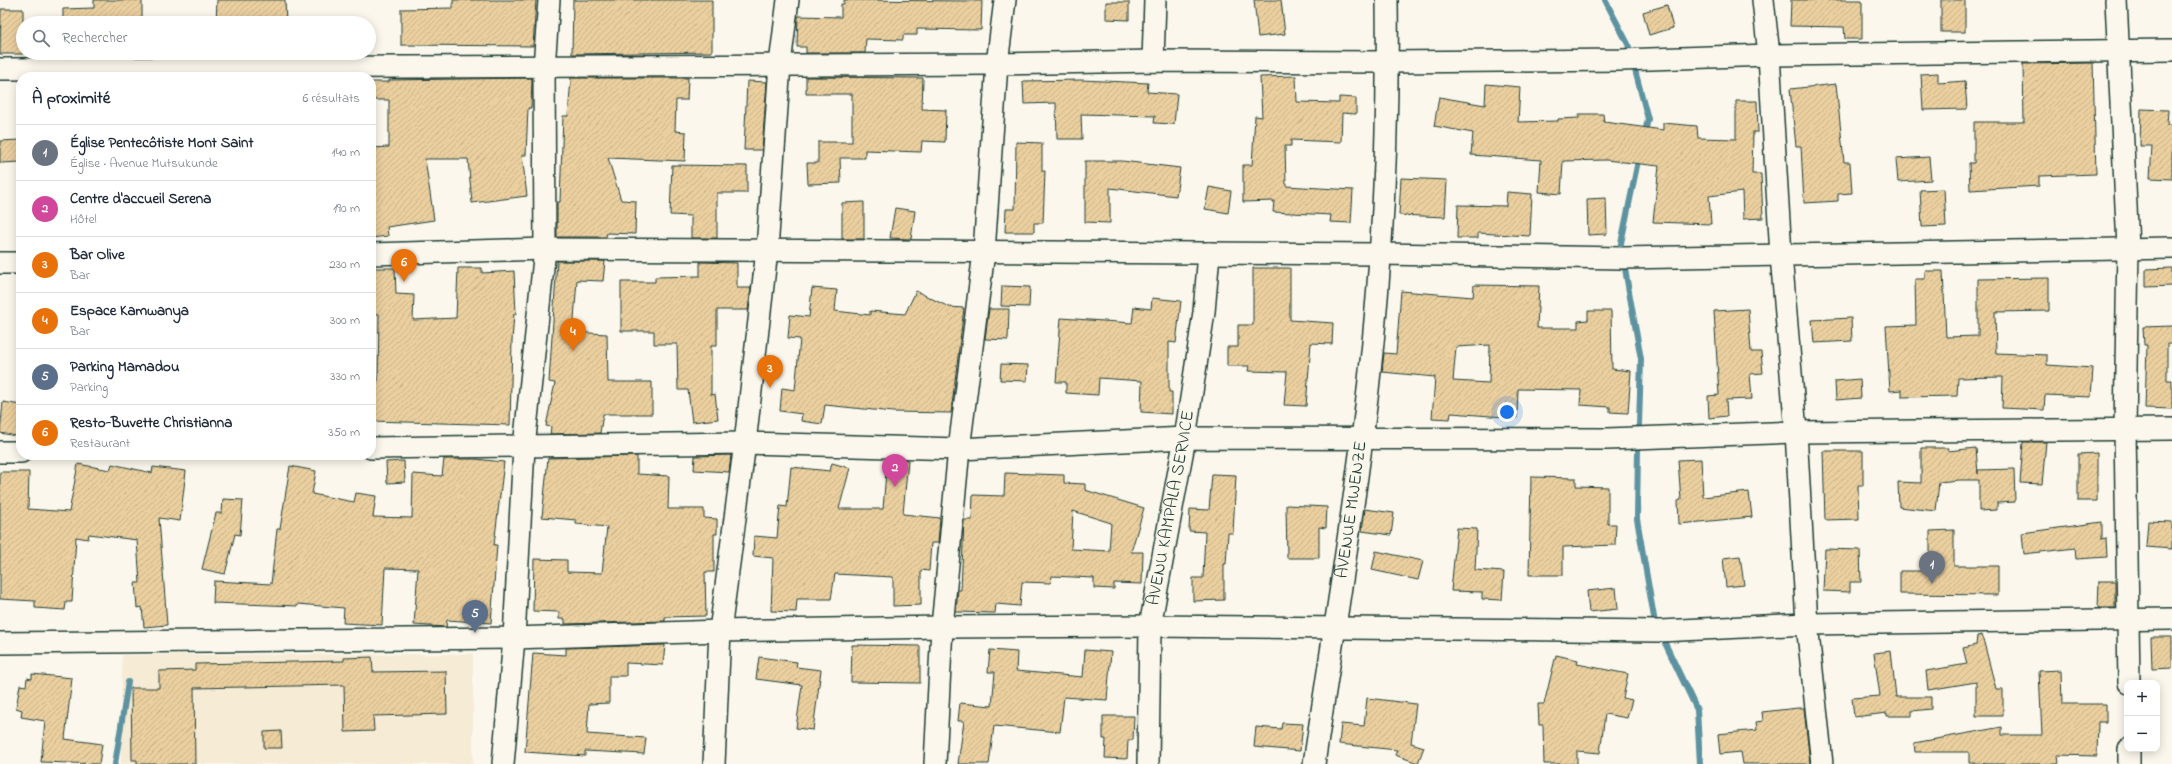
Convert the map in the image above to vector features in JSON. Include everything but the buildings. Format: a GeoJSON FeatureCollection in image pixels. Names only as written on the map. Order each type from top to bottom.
{"type":"FeatureCollection","features":[{"type":"Feature","properties":{"kind":"street"},"geometry":{"type":"LineString","coordinates":[[503,764],[514,638],[524,446],[545,249],[544,67],[549,0]]}},
{"type":"Feature","properties":{"kind":"street"},"geometry":{"type":"LineString","coordinates":[[714,764],[720,631],[767,250],[780,64],[788,0]]}},
{"type":"Feature","properties":{"kind":"street"},"geometry":{"type":"LineString","coordinates":[[935,764],[942,627],[959,449],[984,252],[997,64],[1005,0]]}},
{"type":"Feature","properties":{"kind":"street"},"geometry":{"type":"LineString","coordinates":[[1153,61],[1155,0]]}},
{"type":"Feature","properties":{"kind":"street","name":"AVENUE MWENZE"},"geometry":{"type":"LineString","coordinates":[[1314,764],[1362,438],[1380,254],[1388,62],[1387,0]]}},
{"type":"Feature","properties":{"kind":"street"},"geometry":{"type":"LineString","coordinates":[[1763,0],[1769,55],[1781,255],[1796,432],[1807,624],[1822,764]]}},
{"type":"Feature","properties":{"kind":"street"},"geometry":{"type":"LineString","coordinates":[[2116,0],[2128,247],[2125,429],[2130,620],[2129,680]]}},
{"type":"Feature","properties":{"kind":"street"},"geometry":{"type":"LineString","coordinates":[[0,69],[997,64],[1153,61],[1388,62],[1621,60],[1769,55],[2172,50]]}},
{"type":"Feature","properties":{"kind":"street"},"geometry":{"type":"LineString","coordinates":[[376,254],[545,249],[1380,254],[1623,258],[2128,247],[2172,248]]}},
{"type":"Feature","properties":{"kind":"street","name":"AVENU KAMPALA SERVICE"},"geometry":{"type":"LineString","coordinates":[[1148,764],[1150,626],[1186,438],[1204,312],[1210,254]]}},
{"type":"Feature","properties":{"kind":"street"},"geometry":{"type":"LineString","coordinates":[[0,263],[16,263]]}},
{"type":"Feature","properties":{"kind":"street"},"geometry":{"type":"LineString","coordinates":[[376,448],[744,443],[959,449],[1186,438],[1607,439],[1796,432],[2172,429]]}},
{"type":"Feature","properties":{"kind":"street"},"geometry":{"type":"LineString","coordinates":[[0,452],[16,452]]}},
{"type":"Feature","properties":{"kind":"street"},"geometry":{"type":"LineString","coordinates":[[0,643],[514,638],[720,631],[942,627],[1150,626],[1660,631],[1807,624],[2172,619]]}},
{"type":"Feature","properties":{"kind":"street"},"geometry":{"type":"LineString","coordinates":[[2129,752],[2129,764]]}},
{"type":"Feature","properties":{"kind":"shaded area"},"geometry":{"type":"Polygon","coordinates":[[[473,654],[473,764],[121,764],[122,655],[473,654]]]}},
{"type":"Feature","properties":{"kind":"waterway"},"geometry":{"type":"LineString","coordinates":[[1605,0],[1628,44],[1648,119],[1644,136]]}},
{"type":"Feature","properties":{"kind":"waterway"},"geometry":{"type":"LineString","coordinates":[[1620,248],[1639,156]]}},
{"type":"Feature","properties":{"kind":"waterway"},"geometry":{"type":"LineString","coordinates":[[1625,269],[1641,359],[1639,425]]}},
{"type":"Feature","properties":{"kind":"waterway"},"geometry":{"type":"LineString","coordinates":[[1638,449],[1637,519],[1655,623]]}},
{"type":"Feature","properties":{"kind":"waterway"},"geometry":{"type":"LineString","coordinates":[[1664,641],[1697,710],[1700,764]]}},
{"type":"Feature","properties":{"kind":"waterway"},"geometry":{"type":"LineString","coordinates":[[115,764],[128,682]]}},
{"type":"Feature","properties":{"kind":"place","name":"Resto-Buvette Christianna"},"geometry":{"type":"Point","coordinates":[404,282]}},
{"type":"Feature","properties":{"kind":"place","name":"Espace Kamwanya"},"geometry":{"type":"Point","coordinates":[573,351]}},
{"type":"Feature","properties":{"kind":"place","name":"Bar Olive"},"geometry":{"type":"Point","coordinates":[770,388]}},
{"type":"Feature","properties":{"kind":"place","name":"Centre d'accueil Serena"},"geometry":{"type":"Point","coordinates":[895,487]}},
{"type":"Feature","properties":{"kind":"place","name":"Église Pentecôtiste Mont Saint"},"geometry":{"type":"Point","coordinates":[1932,584]}},
{"type":"Feature","properties":{"kind":"place","name":"Parking Mamadou"},"geometry":{"type":"Point","coordinates":[475,633]}}]}
